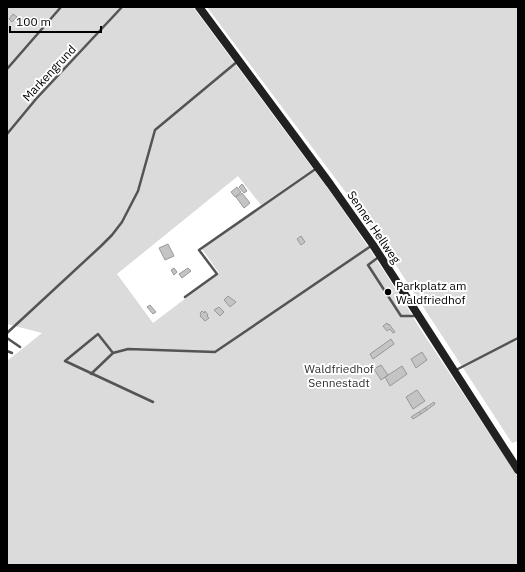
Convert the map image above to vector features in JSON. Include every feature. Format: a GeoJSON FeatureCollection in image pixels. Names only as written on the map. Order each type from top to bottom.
{"type":"FeatureCollection","features":[{"type":"Feature","properties":{"kind":"street","name":"Senner Hellweg"},"geometry":{"type":"LineString","coordinates":[[199,7],[373,245],[518,470]]}},
{"type":"Feature","properties":{"kind":"lane"},"geometry":{"type":"LineString","coordinates":[[7,69],[61,7]]}},
{"type":"Feature","properties":{"kind":"lane","name":"Markengrund"},"geometry":{"type":"LineString","coordinates":[[7,134],[36,100],[122,7]]}},
{"type":"Feature","properties":{"kind":"lane"},"geometry":{"type":"LineString","coordinates":[[7,333],[101,246],[122,222],[138,191],[155,130],[238,60]]}},
{"type":"Feature","properties":{"kind":"lane"},"geometry":{"type":"LineString","coordinates":[[185,297],[217,274],[199,250],[317,168]]}},
{"type":"Feature","properties":{"kind":"lane"},"geometry":{"type":"LineString","coordinates":[[91,374],[113,353],[128,349],[215,352],[373,245]]}},
{"type":"Feature","properties":{"kind":"lane"},"geometry":{"type":"LineString","coordinates":[[380,256],[368,265],[401,316],[418,316]]}},
{"type":"Feature","properties":{"kind":"lane"},"geometry":{"type":"LineString","coordinates":[[113,353],[98,334],[65,361],[153,402]]}},
{"type":"Feature","properties":{"kind":"lane"},"geometry":{"type":"LineString","coordinates":[[7,338],[20,347]]}},
{"type":"Feature","properties":{"kind":"lane"},"geometry":{"type":"LineString","coordinates":[[454,371],[518,338]]}},
{"type":"Feature","properties":{"kind":"lane"},"geometry":{"type":"LineString","coordinates":[[7,351],[12,353]]}},
{"type":"Feature","properties":{"kind":"green space","name":"Waldfriedhof Sennestadt"},"geometry":{"type":"Polygon","coordinates":[[[7,7],[193,7],[313,169],[261,205],[238,176],[117,274],[153,323],[219,273],[202,249],[315,171],[370,250],[518,477],[518,565],[7,565],[7,361],[42,333],[7,324],[7,7]]]}},
{"type":"Feature","properties":{"kind":"green space"},"geometry":{"type":"Polygon","coordinates":[[[207,7],[518,7],[518,441],[512,443],[359,210],[207,7]]]}},
{"type":"Feature","properties":{"kind":"building"},"geometry":{"type":"Polygon","coordinates":[[[13,14],[17,17],[12,22],[9,19],[13,14]]]}},
{"type":"Feature","properties":{"kind":"building"},"geometry":{"type":"Polygon","coordinates":[[[242,184],[247,191],[244,193],[239,187],[242,184]]]}},
{"type":"Feature","properties":{"kind":"building"},"geometry":{"type":"Polygon","coordinates":[[[237,187],[241,192],[235,197],[231,192],[237,187]]]}},
{"type":"Feature","properties":{"kind":"building"},"geometry":{"type":"Polygon","coordinates":[[[242,193],[250,203],[244,208],[236,197],[242,193]]]}},
{"type":"Feature","properties":{"kind":"building"},"geometry":{"type":"Polygon","coordinates":[[[301,236],[305,242],[301,245],[297,239],[301,236]]]}},
{"type":"Feature","properties":{"kind":"building"},"geometry":{"type":"Polygon","coordinates":[[[168,244],[174,256],[165,260],[159,248],[168,244]]]}},
{"type":"Feature","properties":{"kind":"building"},"geometry":{"type":"Polygon","coordinates":[[[174,268],[177,272],[174,275],[171,270],[174,268]]]}},
{"type":"Feature","properties":{"kind":"building"},"geometry":{"type":"Polygon","coordinates":[[[188,268],[191,271],[182,278],[179,274],[188,268]]]}},
{"type":"Feature","properties":{"kind":"building"},"geometry":{"type":"Polygon","coordinates":[[[228,296],[236,302],[230,307],[224,300],[228,296]]]}},
{"type":"Feature","properties":{"kind":"building"},"geometry":{"type":"Polygon","coordinates":[[[150,305],[156,312],[153,314],[147,307],[150,305]]]}},
{"type":"Feature","properties":{"kind":"building"},"geometry":{"type":"Polygon","coordinates":[[[219,307],[224,312],[220,316],[214,310],[219,307]]]}},
{"type":"Feature","properties":{"kind":"building"},"geometry":{"type":"Polygon","coordinates":[[[202,311],[204,313],[205,311],[209,318],[205,321],[200,316],[202,311]]]}},
{"type":"Feature","properties":{"kind":"building"},"geometry":{"type":"Polygon","coordinates":[[[387,323],[395,332],[393,333],[390,329],[387,331],[383,326],[387,323]]]}},
{"type":"Feature","properties":{"kind":"building"},"geometry":{"type":"Polygon","coordinates":[[[391,339],[394,344],[373,359],[370,354],[391,339]]]}},
{"type":"Feature","properties":{"kind":"building"},"geometry":{"type":"Polygon","coordinates":[[[422,352],[427,360],[416,368],[411,359],[422,352]]]}},
{"type":"Feature","properties":{"kind":"building"},"geometry":{"type":"Polygon","coordinates":[[[381,365],[388,375],[381,380],[374,369],[381,365]]]}},
{"type":"Feature","properties":{"kind":"building"},"geometry":{"type":"Polygon","coordinates":[[[402,366],[407,374],[390,386],[385,377],[402,366]]]}},
{"type":"Feature","properties":{"kind":"building"},"geometry":{"type":"Polygon","coordinates":[[[417,390],[425,401],[413,409],[406,397],[417,390]]]}},
{"type":"Feature","properties":{"kind":"building"},"geometry":{"type":"Polygon","coordinates":[[[434,402],[435,404],[427,410],[425,408],[434,402]]]}},
{"type":"Feature","properties":{"kind":"building"},"geometry":{"type":"Polygon","coordinates":[[[425,408],[427,410],[421,414],[419,412],[425,408]]]}},
{"type":"Feature","properties":{"kind":"building"},"geometry":{"type":"Polygon","coordinates":[[[419,412],[421,414],[413,419],[411,417],[419,412]]]}},
{"type":"Feature","properties":{"kind":"place","name":"Parkplatz am Waldfriedhof"},"geometry":{"type":"Point","coordinates":[388,292]}}]}
